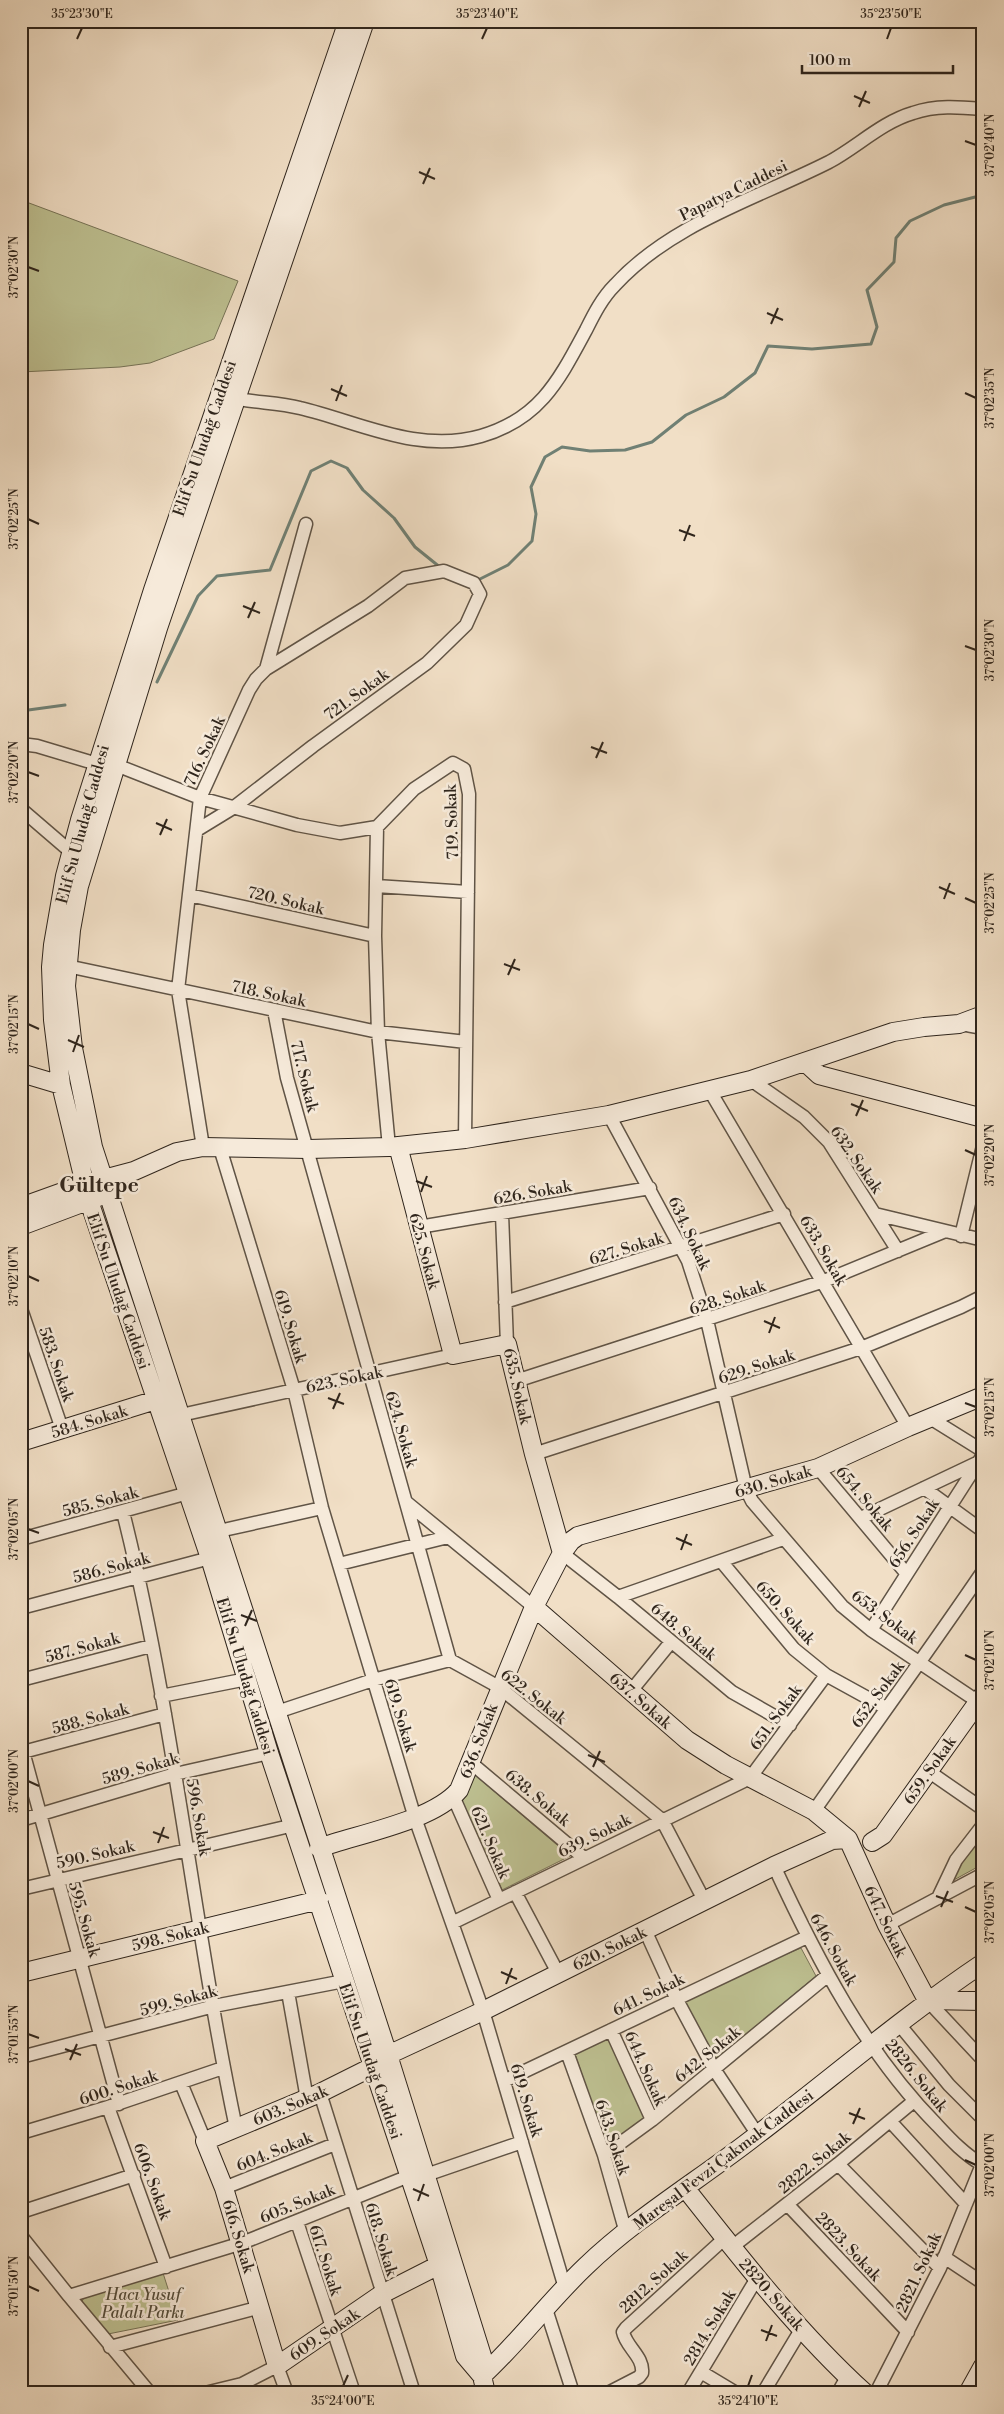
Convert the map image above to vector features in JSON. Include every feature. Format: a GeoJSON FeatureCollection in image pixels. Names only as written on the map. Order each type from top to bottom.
{"type":"FeatureCollection","features":[{"type":"Feature","properties":{"kind":"main road","name":"Elif Su Uludağ Caddesi"},"geometry":{"type":"LineString","coordinates":[[348,21],[228,397],[79,886],[67,966],[67,1003],[73,1048],[93,1147],[219,1531],[319,1848],[388,2055],[439,2265],[465,2356],[484,2385]]}},
{"type":"Feature","properties":{"kind":"main road","name":"Elif Su Uludağ Caddesi"},"geometry":{"type":"LineString","coordinates":[[365,21],[228,397],[152,590],[97,764],[71,852],[58,910],[51,967],[53,1020],[61,1085],[87,1192],[210,1558],[269,1753],[319,1900],[344,1981],[374,2066],[418,2176],[482,2356],[484,2385]]}},
{"type":"Feature","properties":{"kind":"main road"},"geometry":{"type":"LineString","coordinates":[[21,1207],[107,1186],[134,1171],[177,1152],[203,1148],[308,1149],[394,1146],[465,1139],[609,1115],[751,1080],[806,1063],[893,1032],[959,1024],[983,1015]]}},
{"type":"Feature","properties":{"kind":"main road"},"geometry":{"type":"LineString","coordinates":[[806,1063],[819,1075],[983,1118]]}},
{"type":"Feature","properties":{"kind":"main road"},"geometry":{"type":"LineString","coordinates":[[21,1073],[61,1085]]}},
{"type":"Feature","properties":{"kind":"main road","name":"625. Sokak"},"geometry":{"type":"LineString","coordinates":[[394,1146],[419,1227],[453,1355]]}},
{"type":"Feature","properties":{"kind":"main road"},"geometry":{"type":"LineString","coordinates":[[21,1226],[87,1192]]}},
{"type":"Feature","properties":{"kind":"main road","name":"623. Sokak"},"geometry":{"type":"LineString","coordinates":[[453,1355],[507,1344]]}},
{"type":"Feature","properties":{"kind":"main road","name":"635. Sokak"},"geometry":{"type":"LineString","coordinates":[[507,1344],[534,1454],[562,1553]]}},
{"type":"Feature","properties":{"kind":"main road","name":"630. Sokak"},"geometry":{"type":"LineString","coordinates":[[562,1553],[571,1541],[578,1536],[818,1468],[908,1427],[983,1396]]}},
{"type":"Feature","properties":{"kind":"main road","name":"584. Sokak"},"geometry":{"type":"LineString","coordinates":[[21,1442],[156,1400]]}},
{"type":"Feature","properties":{"kind":"main road","name":"636. Sokak"},"geometry":{"type":"LineString","coordinates":[[319,1848],[415,1818],[434,1810],[453,1796],[462,1784],[499,1686],[534,1607],[562,1553]]}},
{"type":"Feature","properties":{"kind":"main road","name":"637. Sokak"},"geometry":{"type":"LineString","coordinates":[[534,1607],[687,1740],[708,1755],[814,1811],[848,1839]]}},
{"type":"Feature","properties":{"kind":"main road","name":"659. Sokak"},"geometry":{"type":"LineString","coordinates":[[872,1842],[883,1836],[928,1770],[981,1701]]}},
{"type":"Feature","properties":{"kind":"main road","name":"620. Sokak"},"geometry":{"type":"LineString","coordinates":[[374,2066],[388,2055],[483,2011],[774,1866],[832,1840],[848,1839]]}},
{"type":"Feature","properties":{"kind":"main road","name":"647. Sokak"},"geometry":{"type":"LineString","coordinates":[[848,1839],[886,1925],[927,2000]]}},
{"type":"Feature","properties":{"kind":"main road","name":"598. Sokak"},"geometry":{"type":"LineString","coordinates":[[21,1973],[319,1900]]}},
{"type":"Feature","properties":{"kind":"main road","name":"Mareşal Fevzi Çakmak Caddesi"},"geometry":{"type":"LineString","coordinates":[[484,2385],[565,2288],[587,2266],[626,2233],[758,2135],[927,2000],[983,1963]]}},
{"type":"Feature","properties":{"kind":"main road"},"geometry":{"type":"LineString","coordinates":[[927,2000],[983,2001]]}},
{"type":"Feature","properties":{"kind":"main road","name":"603. Sokak"},"geometry":{"type":"LineString","coordinates":[[205,2141],[314,2096],[374,2066]]}},
{"type":"Feature","properties":{"kind":"main road","name":"616. Sokak"},"geometry":{"type":"LineString","coordinates":[[205,2141],[224,2188],[242,2243],[277,2366]]}},
{"type":"Feature","properties":{"kind":"main road","name":"2820. Sokak"},"geometry":{"type":"LineString","coordinates":[[686,2189],[757,2278],[847,2377],[865,2393]]}},
{"type":"Feature","properties":{"kind":"main road","name":"609. Sokak"},"geometry":{"type":"LineString","coordinates":[[277,2366],[382,2294],[439,2265]]}},
{"type":"Feature","properties":{"kind":"main road"},"geometry":{"type":"LineString","coordinates":[[968,2393],[983,2366]]}},
{"type":"Feature","properties":{"kind":"street","name":"Papatya Caddesi"},"geometry":{"type":"LineString","coordinates":[[228,397],[296,407],[376,432],[412,439],[463,440],[502,428],[520,420],[552,390],[599,305],[615,284],[630,270],[676,236],[729,207],[830,161],[896,119],[930,108],[950,106],[983,109]]}},
{"type":"Feature","properties":{"kind":"street"},"geometry":{"type":"LineString","coordinates":[[266,670],[306,524]]}},
{"type":"Feature","properties":{"kind":"street","name":"716. Sokak"},"geometry":{"type":"LineString","coordinates":[[203,1148],[178,990],[200,798],[249,690],[256,679],[266,670],[368,606],[405,578],[444,571]]}},
{"type":"Feature","properties":{"kind":"street","name":"721. Sokak"},"geometry":{"type":"LineString","coordinates":[[197,830],[234,808],[313,746],[426,662],[466,625],[480,594],[474,583],[444,571]]}},
{"type":"Feature","properties":{"kind":"street"},"geometry":{"type":"LineString","coordinates":[[21,744],[37,746],[97,764]]}},
{"type":"Feature","properties":{"kind":"street","name":"719. Sokak"},"geometry":{"type":"LineString","coordinates":[[377,827],[403,799],[452,763],[464,769],[468,794],[465,1139]]}},
{"type":"Feature","properties":{"kind":"street"},"geometry":{"type":"LineString","coordinates":[[116,765],[200,798],[297,825],[340,833],[377,827],[375,936],[378,1032],[394,1146]]}},
{"type":"Feature","properties":{"kind":"street"},"geometry":{"type":"LineString","coordinates":[[21,809],[71,852]]}},
{"type":"Feature","properties":{"kind":"street"},"geometry":{"type":"LineString","coordinates":[[376,886],[468,892]]}},
{"type":"Feature","properties":{"kind":"street","name":"720. Sokak"},"geometry":{"type":"LineString","coordinates":[[189,895],[375,936]]}},
{"type":"Feature","properties":{"kind":"street","name":"718. Sokak"},"geometry":{"type":"LineString","coordinates":[[67,966],[378,1032],[466,1042]]}},
{"type":"Feature","properties":{"kind":"street","name":"717. Sokak"},"geometry":{"type":"LineString","coordinates":[[274,1010],[287,1078],[308,1149]]}},
{"type":"Feature","properties":{"kind":"street"},"geometry":{"type":"LineString","coordinates":[[959,1024],[983,1028]]}},
{"type":"Feature","properties":{"kind":"street","name":"632. Sokak"},"geometry":{"type":"LineString","coordinates":[[751,1080],[804,1118],[829,1142],[898,1251]]}},
{"type":"Feature","properties":{"kind":"street","name":"633. Sokak"},"geometry":{"type":"LineString","coordinates":[[710,1090],[824,1281],[908,1427]]}},
{"type":"Feature","properties":{"kind":"street","name":"634. Sokak"},"geometry":{"type":"LineString","coordinates":[[609,1115],[682,1247],[707,1320],[746,1489]]}},
{"type":"Feature","properties":{"kind":"street"},"geometry":{"type":"LineString","coordinates":[[961,1236],[983,1146]]}},
{"type":"Feature","properties":{"kind":"street","name":"619. Sokak"},"geometry":{"type":"LineString","coordinates":[[220,1148],[294,1390],[322,1508],[373,1680],[415,1818],[483,2011],[565,2288]]}},
{"type":"Feature","properties":{"kind":"street","name":"624. Sokak"},"geometry":{"type":"LineString","coordinates":[[308,1149],[450,1660]]}},
{"type":"Feature","properties":{"kind":"street","name":"626. Sokak"},"geometry":{"type":"LineString","coordinates":[[419,1227],[650,1188]]}},
{"type":"Feature","properties":{"kind":"street","name":"635. Sokak"},"geometry":{"type":"LineString","coordinates":[[502,1214],[507,1344]]}},
{"type":"Feature","properties":{"kind":"street","name":"627. Sokak"},"geometry":{"type":"LineString","coordinates":[[505,1302],[784,1214]]}},
{"type":"Feature","properties":{"kind":"street"},"geometry":{"type":"LineString","coordinates":[[876,1214],[943,1232],[983,1240]]}},
{"type":"Feature","properties":{"kind":"street","name":"628. Sokak"},"geometry":{"type":"LineString","coordinates":[[516,1381],[824,1281],[943,1232]]}},
{"type":"Feature","properties":{"kind":"street","name":"629. Sokak"},"geometry":{"type":"LineString","coordinates":[[534,1454],[861,1348],[983,1296]]}},
{"type":"Feature","properties":{"kind":"street","name":"583. Sokak"},"geometry":{"type":"LineString","coordinates":[[21,1309],[62,1429]]}},
{"type":"Feature","properties":{"kind":"street","name":"623. Sokak"},"geometry":{"type":"LineString","coordinates":[[181,1415],[453,1355]]}},
{"type":"Feature","properties":{"kind":"street"},"geometry":{"type":"LineString","coordinates":[[861,1518],[924,1488],[981,1456],[930,1418]]}},
{"type":"Feature","properties":{"kind":"street","name":"656. Sokak"},"geometry":{"type":"LineString","coordinates":[[872,1630],[981,1456]]}},
{"type":"Feature","properties":{"kind":"street","name":"654. Sokak"},"geometry":{"type":"LineString","coordinates":[[818,1468],[906,1573]]}},
{"type":"Feature","properties":{"kind":"street"},"geometry":{"type":"LineString","coordinates":[[924,1488],[983,1531]]}},
{"type":"Feature","properties":{"kind":"street","name":"653. Sokak"},"geometry":{"type":"LineString","coordinates":[[746,1489],[761,1514],[842,1606],[872,1630],[981,1701]]}},
{"type":"Feature","properties":{"kind":"street","name":"585. Sokak"},"geometry":{"type":"LineString","coordinates":[[21,1539],[188,1493]]}},
{"type":"Feature","properties":{"kind":"street","name":"637. Sokak"},"geometry":{"type":"LineString","coordinates":[[406,1502],[534,1607]]}},
{"type":"Feature","properties":{"kind":"street"},"geometry":{"type":"LineString","coordinates":[[219,1531],[322,1508]]}},
{"type":"Feature","properties":{"kind":"street","name":"596. Sokak"},"geometry":{"type":"LineString","coordinates":[[124,1512],[139,1575],[162,1696],[200,1928],[236,2128]]}},
{"type":"Feature","properties":{"kind":"street"},"geometry":{"type":"LineString","coordinates":[[339,1564],[448,1537]]}},
{"type":"Feature","properties":{"kind":"street"},"geometry":{"type":"LineString","coordinates":[[618,1597],[783,1539]]}},
{"type":"Feature","properties":{"kind":"street","name":"648. Sokak"},"geometry":{"type":"LineString","coordinates":[[562,1553],[732,1692],[790,1725]]}},
{"type":"Feature","properties":{"kind":"street","name":"586. Sokak"},"geometry":{"type":"LineString","coordinates":[[21,1608],[139,1575],[210,1558]]}},
{"type":"Feature","properties":{"kind":"street","name":"650. Sokak"},"geometry":{"type":"LineString","coordinates":[[721,1561],[788,1642],[826,1675],[886,1708]]}},
{"type":"Feature","properties":{"kind":"street","name":"652. Sokak"},"geometry":{"type":"LineString","coordinates":[[814,1811],[886,1708],[921,1663],[983,1571]]}},
{"type":"Feature","properties":{"kind":"street"},"geometry":{"type":"LineString","coordinates":[[631,1691],[671,1642]]}},
{"type":"Feature","properties":{"kind":"street","name":"587. Sokak"},"geometry":{"type":"LineString","coordinates":[[21,1680],[151,1646]]}},
{"type":"Feature","properties":{"kind":"street"},"geometry":{"type":"LineString","coordinates":[[277,1712],[373,1680],[450,1660]]}},
{"type":"Feature","properties":{"kind":"street","name":"622. Sokak"},"geometry":{"type":"LineString","coordinates":[[450,1660],[499,1686],[662,1820],[705,1902]]}},
{"type":"Feature","properties":{"kind":"street","name":"651. Sokak"},"geometry":{"type":"LineString","coordinates":[[750,1778],[826,1675]]}},
{"type":"Feature","properties":{"kind":"street"},"geometry":{"type":"LineString","coordinates":[[162,1696],[247,1679]]}},
{"type":"Feature","properties":{"kind":"street","name":"588. Sokak"},"geometry":{"type":"LineString","coordinates":[[22,1748],[165,1714]]}},
{"type":"Feature","properties":{"kind":"street","name":"595. Sokak"},"geometry":{"type":"LineString","coordinates":[[22,1748],[102,2037],[114,2106]]}},
{"type":"Feature","properties":{"kind":"street","name":"589. Sokak"},"geometry":{"type":"LineString","coordinates":[[21,1820],[175,1774],[269,1753]]}},
{"type":"Feature","properties":{"kind":"street","name":"638. Sokak"},"geometry":{"type":"LineString","coordinates":[[470,1762],[584,1858]]}},
{"type":"Feature","properties":{"kind":"street"},"geometry":{"type":"LineString","coordinates":[[928,1770],[983,1809]]}},
{"type":"Feature","properties":{"kind":"street","name":"639. Sokak"},"geometry":{"type":"LineString","coordinates":[[452,1923],[750,1778]]}},
{"type":"Feature","properties":{"kind":"street","name":"621. Sokak"},"geometry":{"type":"LineString","coordinates":[[453,1796],[499,1900]]}},
{"type":"Feature","properties":{"kind":"street","name":"590. Sokak"},"geometry":{"type":"LineString","coordinates":[[21,1889],[294,1825]]}},
{"type":"Feature","properties":{"kind":"street"},"geometry":{"type":"LineString","coordinates":[[938,1898],[956,1860],[983,1825]]}},
{"type":"Feature","properties":{"kind":"street"},"geometry":{"type":"LineString","coordinates":[[848,1839],[872,1842]]}},
{"type":"Feature","properties":{"kind":"street","name":"646. Sokak"},"geometry":{"type":"LineString","coordinates":[[774,1866],[827,1976],[872,2044]]}},
{"type":"Feature","properties":{"kind":"street"},"geometry":{"type":"LineString","coordinates":[[886,1925],[983,1874]]}},
{"type":"Feature","properties":{"kind":"street"},"geometry":{"type":"LineString","coordinates":[[515,1892],[558,1973]]}},
{"type":"Feature","properties":{"kind":"street"},"geometry":{"type":"LineString","coordinates":[[645,1930],[676,1998],[714,2070],[758,2135]]}},
{"type":"Feature","properties":{"kind":"street","name":"641. Sokak"},"geometry":{"type":"LineString","coordinates":[[504,2081],[807,1937]]}},
{"type":"Feature","properties":{"kind":"street","name":"642. Sokak"},"geometry":{"type":"LineString","coordinates":[[604,2155],[652,2120],[827,1976]]}},
{"type":"Feature","properties":{"kind":"street","name":"599. Sokak"},"geometry":{"type":"LineString","coordinates":[[21,2057],[214,2006],[344,1981]]}},
{"type":"Feature","properties":{"kind":"street","name":"618. Sokak"},"geometry":{"type":"LineString","coordinates":[[288,1992],[314,2096],[335,2144],[414,2393]]}},
{"type":"Feature","properties":{"kind":"street"},"geometry":{"type":"LineString","coordinates":[[927,2000],[983,2060]]}},
{"type":"Feature","properties":{"kind":"street"},"geometry":{"type":"LineString","coordinates":[[898,2023],[949,2085],[983,2119]]}},
{"type":"Feature","properties":{"kind":"street","name":"644. Sokak"},"geometry":{"type":"LineString","coordinates":[[611,2030],[652,2120]]}},
{"type":"Feature","properties":{"kind":"street","name":"2826. Sokak"},"geometry":{"type":"LineString","coordinates":[[872,2044],[914,2101],[966,2154],[982,2164]]}},
{"type":"Feature","properties":{"kind":"street","name":"643. Sokak"},"geometry":{"type":"LineString","coordinates":[[567,2052],[604,2155],[626,2233]]}},
{"type":"Feature","properties":{"kind":"street","name":"600. Sokak"},"geometry":{"type":"LineString","coordinates":[[21,2134],[114,2106],[224,2068]]}},
{"type":"Feature","properties":{"kind":"street","name":"616. Sokak"},"geometry":{"type":"LineString","coordinates":[[181,2083],[205,2141]]}},
{"type":"Feature","properties":{"kind":"street","name":"2822. Sokak"},"geometry":{"type":"LineString","coordinates":[[729,2242],[787,2204],[914,2101]]}},
{"type":"Feature","properties":{"kind":"street","name":"606. Sokak"},"geometry":{"type":"LineString","coordinates":[[114,2106],[134,2175],[166,2267]]}},
{"type":"Feature","properties":{"kind":"street"},"geometry":{"type":"LineString","coordinates":[[890,2121],[966,2204]]}},
{"type":"Feature","properties":{"kind":"street","name":"605. Sokak"},"geometry":{"type":"LineString","coordinates":[[75,2294],[242,2243],[353,2198],[522,2142]]}},
{"type":"Feature","properties":{"kind":"street","name":"604. Sokak"},"geometry":{"type":"LineString","coordinates":[[224,2188],[335,2144]]}},
{"type":"Feature","properties":{"kind":"street"},"geometry":{"type":"LineString","coordinates":[[838,2164],[942,2263],[983,2283]]}},
{"type":"Feature","properties":{"kind":"street","name":"2821. Sokak"},"geometry":{"type":"LineString","coordinates":[[876,2393],[942,2263],[982,2164]]}},
{"type":"Feature","properties":{"kind":"street"},"geometry":{"type":"LineString","coordinates":[[21,2212],[134,2175]]}},
{"type":"Feature","properties":{"kind":"street","name":"2823. Sokak"},"geometry":{"type":"LineString","coordinates":[[787,2204],[908,2332]]}},
{"type":"Feature","properties":{"kind":"street","name":"617. Sokak"},"geometry":{"type":"LineString","coordinates":[[297,2222],[331,2330],[354,2393]]}},
{"type":"Feature","properties":{"kind":"street"},"geometry":{"type":"LineString","coordinates":[[21,2236],[75,2294],[110,2347],[150,2393]]}},
{"type":"Feature","properties":{"kind":"street","name":"2812. Sokak"},"geometry":{"type":"LineString","coordinates":[[608,2393],[642,2373],[641,2364],[624,2338],[623,2332],[626,2328],[729,2242]]}},
{"type":"Feature","properties":{"kind":"street","name":"2814. Sokak"},"geometry":{"type":"LineString","coordinates":[[688,2393],[757,2278]]}},
{"type":"Feature","properties":{"kind":"street"},"geometry":{"type":"LineString","coordinates":[[110,2347],[261,2308]]}},
{"type":"Feature","properties":{"kind":"street"},"geometry":{"type":"LineString","coordinates":[[546,2309],[573,2393]]}},
{"type":"Feature","properties":{"kind":"street"},"geometry":{"type":"LineString","coordinates":[[763,2393],[802,2328]]}},
{"type":"Feature","properties":{"kind":"street","name":"616. Sokak"},"geometry":{"type":"LineString","coordinates":[[277,2366],[287,2393]]}},
{"type":"Feature","properties":{"kind":"street","name":"609. Sokak"},"geometry":{"type":"LineString","coordinates":[[205,2393],[244,2389],[277,2366]]}},
{"type":"Feature","properties":{"kind":"street"},"geometry":{"type":"LineString","coordinates":[[701,2372],[736,2393]]}},
{"type":"Feature","properties":{"kind":"street"},"geometry":{"type":"LineString","coordinates":[[838,2393],[847,2377]]}},
{"type":"Feature","properties":{"kind":"green space"},"geometry":{"type":"Polygon","coordinates":[[[21,200],[238,281],[214,339],[150,363],[120,367],[21,372],[21,200]]]}},
{"type":"Feature","properties":{"kind":"green space"},"geometry":{"type":"Polygon","coordinates":[[[475,1775],[570,1856],[502,1890],[461,1799],[475,1775]]]}},
{"type":"Feature","properties":{"kind":"green space"},"geometry":{"type":"Polygon","coordinates":[[[983,1836],[983,1864],[952,1881],[962,1863],[983,1836]]]}},
{"type":"Feature","properties":{"kind":"green space"},"geometry":{"type":"Polygon","coordinates":[[[801,1948],[816,1976],[716,2059],[682,1998],[801,1948]]]}},
{"type":"Feature","properties":{"kind":"green space"},"geometry":{"type":"Polygon","coordinates":[[[609,2037],[645,2119],[606,2145],[575,2054],[609,2037]]]}},
{"type":"Feature","properties":{"kind":"green space","name":"Hacı Yusuf Palalı Parkı"},"geometry":{"type":"Polygon","coordinates":[[[163,2273],[178,2320],[103,2335],[81,2304],[84,2297],[163,2273]]]}},
{"type":"Feature","properties":{"kind":"waterway"},"geometry":{"type":"LineString","coordinates":[[476,581],[508,565],[532,541],[536,514],[531,487],[545,457],[562,447],[590,451],[625,450],[652,442],[686,415],[724,397],[755,373],[768,346],[812,349],[871,344],[877,327],[867,290],[894,262],[896,238],[910,221],[944,205],[983,195]]}},
{"type":"Feature","properties":{"kind":"waterway"},"geometry":{"type":"LineString","coordinates":[[157,682],[198,596],[217,576],[270,570],[311,471],[331,461],[347,468],[363,490],[394,518],[415,547],[441,568]]}},
{"type":"Feature","properties":{"kind":"waterway"},"geometry":{"type":"LineString","coordinates":[[21,711],[65,705]]}},
{"type":"Feature","properties":{"kind":"district","name":"Gültepe"},"geometry":{"type":"Point","coordinates":[99,1185]}}]}
